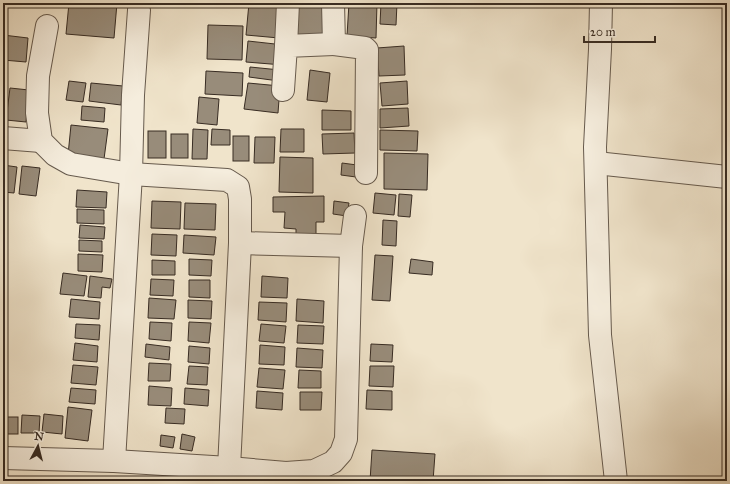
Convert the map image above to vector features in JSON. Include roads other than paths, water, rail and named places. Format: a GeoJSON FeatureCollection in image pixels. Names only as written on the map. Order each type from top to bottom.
{"type":"FeatureCollection","features":[{"type":"Feature","properties":{"kind":"street"},"geometry":{"type":"LineString","coordinates":[[283,90],[288,3]]}},
{"type":"Feature","properties":{"kind":"street"},"geometry":{"type":"LineString","coordinates":[[333,3],[334,44]]}},
{"type":"Feature","properties":{"kind":"street"},"geometry":{"type":"LineString","coordinates":[[601,3],[596,163],[600,335],[616,481]]}},
{"type":"Feature","properties":{"kind":"street"},"geometry":{"type":"LineString","coordinates":[[114,461],[131,174],[133,95],[140,10]]}},
{"type":"Feature","properties":{"kind":"street"},"geometry":{"type":"LineString","coordinates":[[47,26],[38,76],[37,113],[41,141],[55,155],[71,164],[131,174],[227,180],[238,187],[240,199],[240,243],[229,468]]}},
{"type":"Feature","properties":{"kind":"street"},"geometry":{"type":"LineString","coordinates":[[286,46],[334,44],[365,48],[367,50],[366,173]]}},
{"type":"Feature","properties":{"kind":"street"},"geometry":{"type":"LineString","coordinates":[[3,138],[41,141]]}},
{"type":"Feature","properties":{"kind":"street"},"geometry":{"type":"LineString","coordinates":[[596,163],[727,177]]}},
{"type":"Feature","properties":{"kind":"street"},"geometry":{"type":"LineString","coordinates":[[3,458],[114,461],[286,473],[314,471],[333,462],[341,453],[346,438],[351,246],[354,216]]}},
{"type":"Feature","properties":{"kind":"street"},"geometry":{"type":"LineString","coordinates":[[240,243],[351,246]]}}]}
